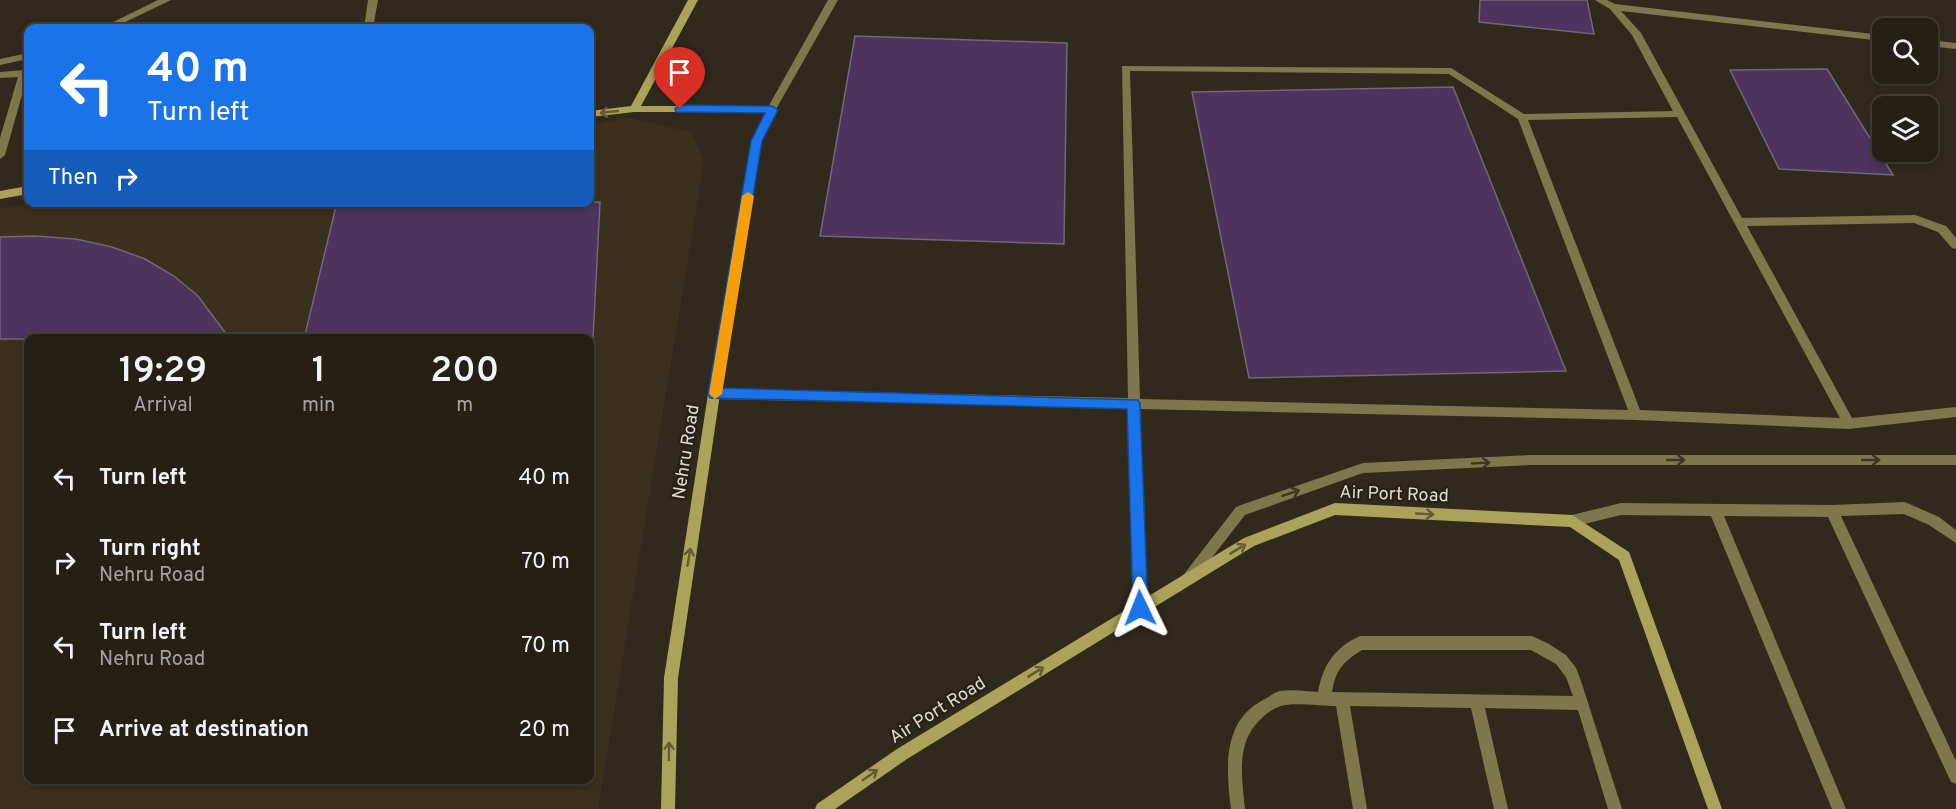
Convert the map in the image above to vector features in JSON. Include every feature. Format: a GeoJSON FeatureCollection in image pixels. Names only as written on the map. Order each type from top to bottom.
{"type":"FeatureCollection","features":[{"type":"Feature","properties":{"kind":"street"},"geometry":{"type":"LineString","coordinates":[[634,109],[693,0]]}},
{"type":"Feature","properties":{"kind":"street"},"geometry":{"type":"LineString","coordinates":[[594,114],[634,109],[772,110]]}},
{"type":"Feature","properties":{"kind":"street","name":"Nehru Road"},"geometry":{"type":"LineString","coordinates":[[668,809],[670,678],[714,394],[757,141],[772,110]]}},
{"type":"Feature","properties":{"kind":"street"},"geometry":{"type":"LineString","coordinates":[[0,195],[24,191]]}},
{"type":"Feature","properties":{"kind":"street","name":"Air Port Road"},"geometry":{"type":"LineString","coordinates":[[822,809],[902,754],[1249,542],[1335,509],[1572,521]]}},
{"type":"Feature","properties":{"kind":"street"},"geometry":{"type":"LineString","coordinates":[[1572,521],[1624,556],[1715,809]]}},
{"type":"Feature","properties":{"kind":"lane"},"geometry":{"type":"LineString","coordinates":[[115,24],[166,0]]}},
{"type":"Feature","properties":{"kind":"lane"},"geometry":{"type":"LineString","coordinates":[[369,24],[373,0]]}},
{"type":"Feature","properties":{"kind":"lane"},"geometry":{"type":"LineString","coordinates":[[772,110],[833,0]]}},
{"type":"Feature","properties":{"kind":"lane"},"geometry":{"type":"LineString","coordinates":[[1600,0],[1613,7],[1636,33],[1848,424]]}},
{"type":"Feature","properties":{"kind":"lane"},"geometry":{"type":"LineString","coordinates":[[1613,7],[1872,37]]}},
{"type":"Feature","properties":{"kind":"lane"},"geometry":{"type":"LineString","coordinates":[[1938,44],[1956,46]]}},
{"type":"Feature","properties":{"kind":"lane"},"geometry":{"type":"LineString","coordinates":[[0,62],[24,57]]}},
{"type":"Feature","properties":{"kind":"lane"},"geometry":{"type":"LineString","coordinates":[[1140,608],[1125,68],[1451,71],[1522,117],[1680,114]]}},
{"type":"Feature","properties":{"kind":"lane"},"geometry":{"type":"LineString","coordinates":[[0,75],[24,73],[0,155]]}},
{"type":"Feature","properties":{"kind":"lane"},"geometry":{"type":"LineString","coordinates":[[1522,117],[1636,415]]}},
{"type":"Feature","properties":{"kind":"lane"},"geometry":{"type":"LineString","coordinates":[[1739,222],[1915,219],[1942,229],[1956,245]]}},
{"type":"Feature","properties":{"kind":"lane"},"geometry":{"type":"LineString","coordinates":[[714,394],[1636,415],[1848,424],[1956,412]]}},
{"type":"Feature","properties":{"kind":"lane"},"geometry":{"type":"LineString","coordinates":[[1185,581],[1241,511],[1364,468],[1531,460],[1956,460]]}},
{"type":"Feature","properties":{"kind":"lane"},"geometry":{"type":"LineString","coordinates":[[1572,521],[1621,509],[1832,511],[1905,508],[1934,521],[1956,537]]}},
{"type":"Feature","properties":{"kind":"lane"},"geometry":{"type":"LineString","coordinates":[[1715,510],[1839,809]]}},
{"type":"Feature","properties":{"kind":"lane"},"geometry":{"type":"LineString","coordinates":[[1832,511],[1956,777]]}},
{"type":"Feature","properties":{"kind":"lane"},"geometry":{"type":"LineString","coordinates":[[1324,700],[1328,669],[1341,655],[1360,644],[1532,643],[1555,653],[1568,664],[1583,703],[1615,809]]}},
{"type":"Feature","properties":{"kind":"lane"},"geometry":{"type":"LineString","coordinates":[[1238,809],[1232,765],[1238,736],[1246,720],[1264,705],[1281,698],[1583,703]]}},
{"type":"Feature","properties":{"kind":"lane"},"geometry":{"type":"LineString","coordinates":[[1342,700],[1360,809]]}},
{"type":"Feature","properties":{"kind":"lane"},"geometry":{"type":"LineString","coordinates":[[1476,701],[1502,809]]}},
{"type":"Feature","properties":{"kind":"shaded area"},"geometry":{"type":"Polygon","coordinates":[[[630,118],[691,132],[704,161],[598,809],[0,809],[0,209],[24,205],[24,207],[594,207],[594,123],[630,118]]]}},
{"type":"Feature","properties":{"kind":"building"},"geometry":{"type":"Polygon","coordinates":[[[1480,0],[1587,0],[1594,34],[1479,22],[1480,0]]]}},
{"type":"Feature","properties":{"kind":"building"},"geometry":{"type":"Polygon","coordinates":[[[855,36],[1067,43],[1064,244],[820,236],[855,36]]]}},
{"type":"Feature","properties":{"kind":"building"},"geometry":{"type":"Polygon","coordinates":[[[1827,69],[1872,141],[1872,162],[1885,162],[1893,175],[1779,169],[1730,70],[1827,69]]]}},
{"type":"Feature","properties":{"kind":"building"},"geometry":{"type":"Polygon","coordinates":[[[1453,87],[1566,371],[1249,378],[1192,92],[1453,87]]]}},
{"type":"Feature","properties":{"kind":"building"},"geometry":{"type":"Polygon","coordinates":[[[594,202],[600,202],[593,334],[305,334],[336,207],[594,207],[594,202]]]}},
{"type":"Feature","properties":{"kind":"building"},"geometry":{"type":"Polygon","coordinates":[[[35,236],[76,239],[112,247],[145,259],[174,276],[198,296],[226,334],[24,334],[24,339],[0,339],[0,237],[35,236]]]}},
{"type":"Feature","properties":{"kind":"slow traffic"},"geometry":{"type":"LineString","coordinates":[[715,394],[748,196]]}},
{"type":"Feature","properties":{"kind":"route"},"geometry":{"type":"LineString","coordinates":[[680,109],[772,110],[757,141],[714,394],[1134,404],[1140,608]]}}]}
